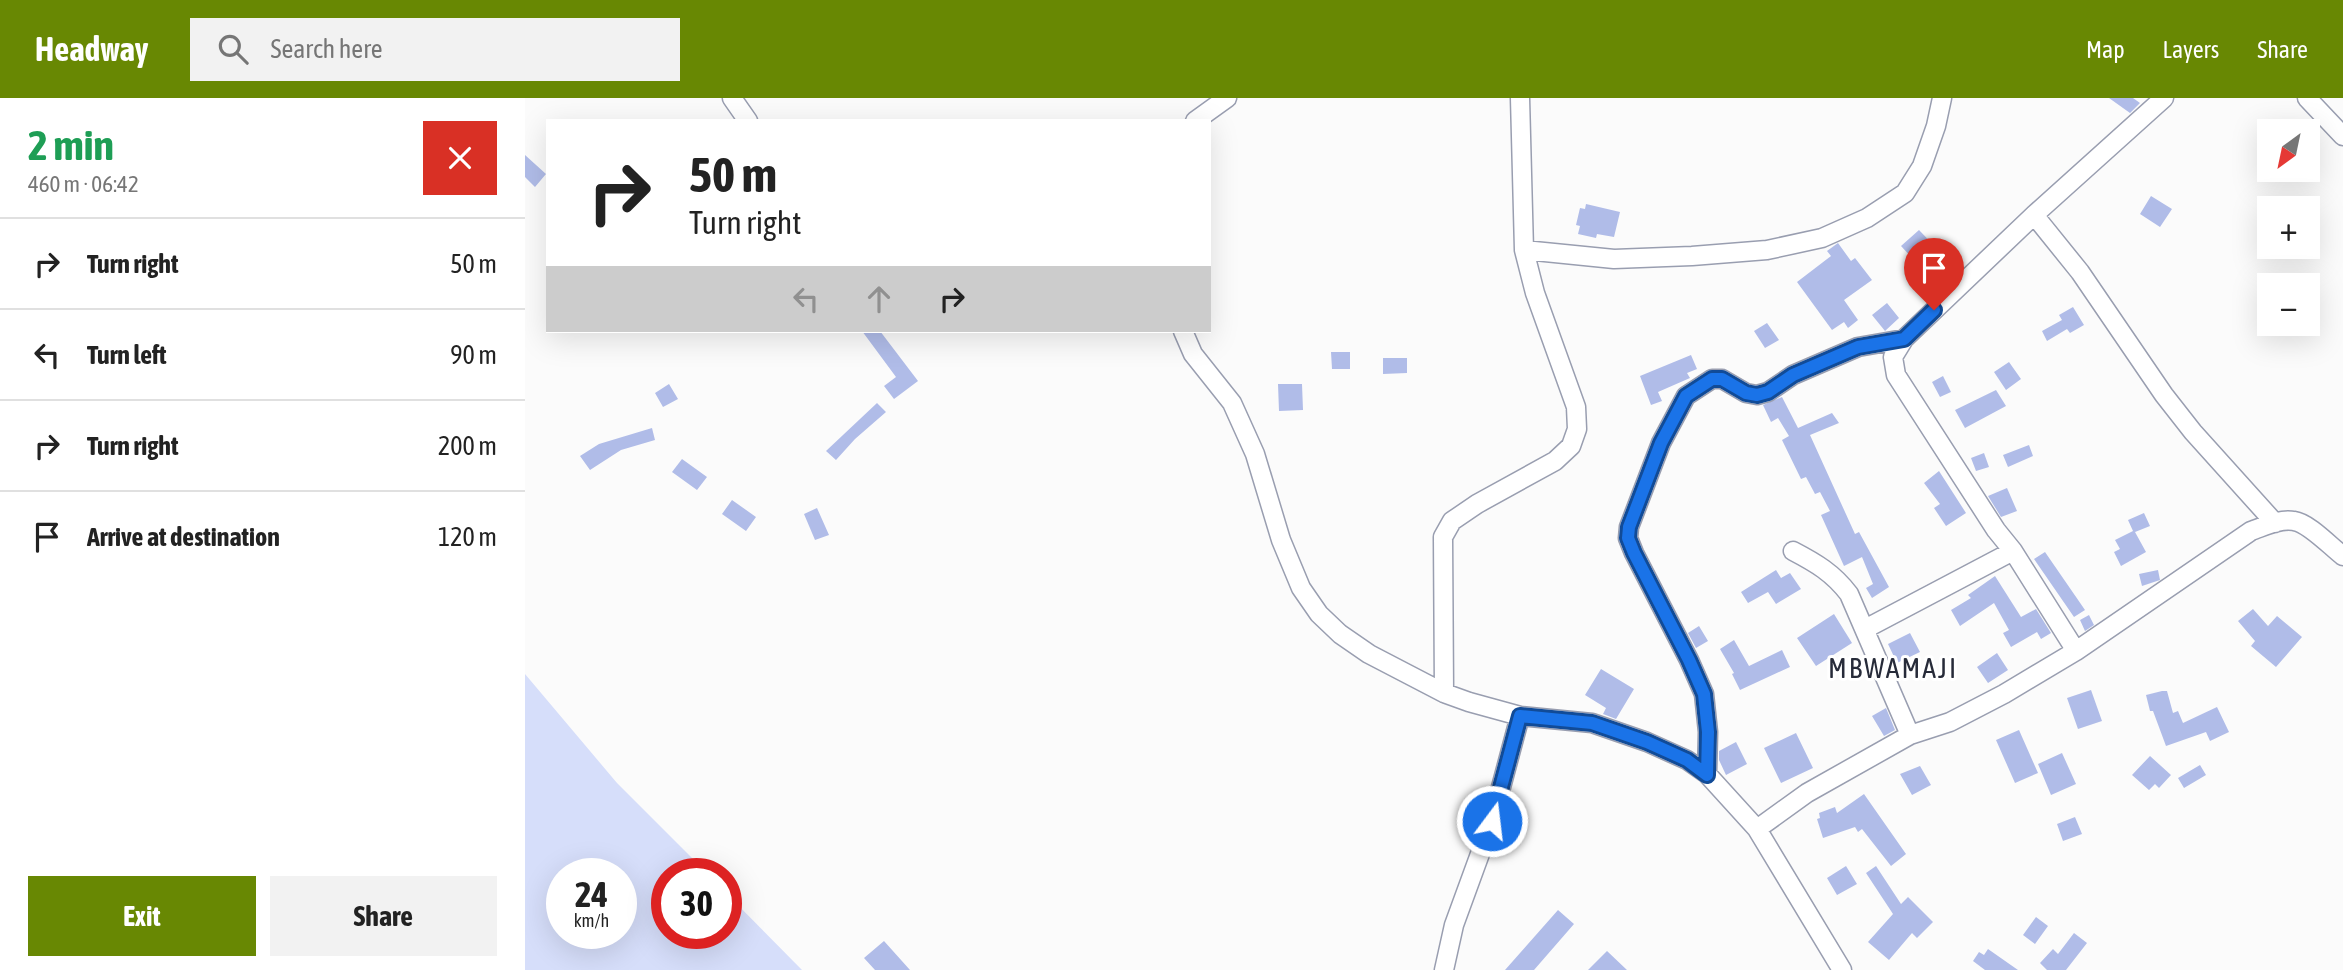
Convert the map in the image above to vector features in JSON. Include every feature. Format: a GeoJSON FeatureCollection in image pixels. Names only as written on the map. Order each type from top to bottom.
{"type":"FeatureCollection","features":[{"type":"Feature","properties":{"kind":"street"},"geometry":{"type":"LineString","coordinates":[[732,98],[747,119]]}},
{"type":"Feature","properties":{"kind":"street"},"geometry":{"type":"LineString","coordinates":[[1198,119],[1227,98]]}},
{"type":"Feature","properties":{"kind":"street"},"geometry":{"type":"LineString","coordinates":[[1444,693],[1443,537],[1452,522],[1476,504],[1555,461],[1571,446],[1577,429],[1576,407],[1535,293],[1524,250],[1520,98]]}},
{"type":"Feature","properties":{"kind":"street"},"geometry":{"type":"LineString","coordinates":[[1524,250],[1614,259],[1692,256],[1766,250],[1822,238],[1867,218],[1905,192],[1922,166],[1943,98]]}},
{"type":"Feature","properties":{"kind":"street"},"geometry":{"type":"LineString","coordinates":[[2076,651],[1896,375],[1893,357],[1904,339],[2034,215],[2164,98]]}},
{"type":"Feature","properties":{"kind":"street"},"geometry":{"type":"LineString","coordinates":[[2307,98],[2343,136]]}},
{"type":"Feature","properties":{"kind":"street"},"geometry":{"type":"LineString","coordinates":[[2034,215],[2080,272],[2164,395],[2193,432],[2275,523]]}},
{"type":"Feature","properties":{"kind":"street"},"geometry":{"type":"LineString","coordinates":[[1183,333],[1193,354],[1233,403],[1255,454],[1281,540],[1301,589],[1319,614],[1340,634],[1369,654],[1444,693],[1520,716],[1592,723],[1677,755],[1707,775],[1757,829],[1842,970]]}},
{"type":"Feature","properties":{"kind":"street"},"geometry":{"type":"LineString","coordinates":[[1707,775],[1708,732],[1704,694],[1628,538],[1629,527],[1661,443],[1686,396],[1712,379],[1722,379],[1746,393],[1757,395],[1768,392],[1793,375],[1858,347],[1904,339]]}},
{"type":"Feature","properties":{"kind":"street"},"geometry":{"type":"LineString","coordinates":[[1757,829],[1807,793],[1910,736],[1950,722],[2004,694],[2076,651],[2251,531],[2275,523],[2294,521],[2313,531],[2343,556]]}},
{"type":"Feature","properties":{"kind":"street"},"geometry":{"type":"LineString","coordinates":[[1793,551],[1835,576],[1849,594],[1910,736]]}},
{"type":"Feature","properties":{"kind":"street"},"geometry":{"type":"LineString","coordinates":[[1865,629],[2013,551]]}},
{"type":"Feature","properties":{"kind":"street"},"geometry":{"type":"LineString","coordinates":[[1444,970],[1454,925],[1492,821],[1520,716]]}},
{"type":"Feature","properties":{"kind":"water"},"geometry":{"type":"Polygon","coordinates":[[[525,674],[617,783],[692,858],[651,858],[651,949],[742,949],[742,909],[802,970],[525,970],[525,674]]]}},
{"type":"Feature","properties":{"kind":"building"},"geometry":{"type":"Polygon","coordinates":[[[2109,98],[2133,98],[2140,103],[2130,113],[2109,98]]]}},
{"type":"Feature","properties":{"kind":"building"},"geometry":{"type":"Polygon","coordinates":[[[525,155],[546,174],[535,187],[525,177],[525,155]]]}},
{"type":"Feature","properties":{"kind":"building"},"geometry":{"type":"Polygon","coordinates":[[[2151,196],[2172,209],[2160,227],[2140,214],[2151,196]]]}},
{"type":"Feature","properties":{"kind":"building"},"geometry":{"type":"Polygon","coordinates":[[[1586,204],[1620,212],[1614,237],[1597,234],[1596,238],[1578,234],[1580,226],[1576,225],[1580,208],[1585,209],[1586,204]]]}},
{"type":"Feature","properties":{"kind":"building"},"geometry":{"type":"Polygon","coordinates":[[[1919,230],[1944,256],[1926,273],[1901,246],[1919,230]]]}},
{"type":"Feature","properties":{"kind":"building"},"geometry":{"type":"Polygon","coordinates":[[[1838,243],[1851,261],[1855,258],[1872,280],[1844,300],[1858,320],[1848,328],[1844,322],[1832,330],[1797,282],[1831,256],[1827,251],[1838,243]]]}},
{"type":"Feature","properties":{"kind":"building"},"geometry":{"type":"Polygon","coordinates":[[[1887,303],[1899,318],[1885,331],[1872,315],[1887,303]]]}},
{"type":"Feature","properties":{"kind":"building"},"geometry":{"type":"Polygon","coordinates":[[[2073,307],[2084,325],[2070,333],[2067,329],[2047,341],[2042,331],[2062,320],[2059,315],[2073,307]]]}},
{"type":"Feature","properties":{"kind":"building"},"geometry":{"type":"Polygon","coordinates":[[[1767,323],[1779,340],[1765,348],[1754,331],[1767,323]]]}},
{"type":"Feature","properties":{"kind":"building"},"geometry":{"type":"Polygon","coordinates":[[[863,333],[882,333],[918,381],[894,399],[884,386],[896,377],[863,333]]]}},
{"type":"Feature","properties":{"kind":"building"},"geometry":{"type":"Polygon","coordinates":[[[1331,352],[1350,352],[1350,369],[1332,369],[1331,352]]]}},
{"type":"Feature","properties":{"kind":"building"},"geometry":{"type":"Polygon","coordinates":[[[1691,355],[1697,369],[1687,373],[1690,378],[1658,392],[1662,401],[1651,405],[1640,376],[1691,355]]]}},
{"type":"Feature","properties":{"kind":"building"},"geometry":{"type":"Polygon","coordinates":[[[1383,358],[1407,358],[1407,373],[1383,374],[1383,358]]]}},
{"type":"Feature","properties":{"kind":"building"},"geometry":{"type":"Polygon","coordinates":[[[2009,362],[2021,379],[2006,390],[1994,372],[2009,362]]]}},
{"type":"Feature","properties":{"kind":"building"},"geometry":{"type":"Polygon","coordinates":[[[1943,376],[1951,392],[1940,397],[1932,382],[1943,376]]]}},
{"type":"Feature","properties":{"kind":"building"},"geometry":{"type":"Polygon","coordinates":[[[669,384],[678,399],[663,407],[655,393],[669,384]]]}},
{"type":"Feature","properties":{"kind":"building"},"geometry":{"type":"Polygon","coordinates":[[[1278,384],[1302,384],[1303,410],[1279,411],[1278,384]]]}},
{"type":"Feature","properties":{"kind":"building"},"geometry":{"type":"Polygon","coordinates":[[[1996,390],[2006,406],[1965,428],[1955,410],[1996,390]]]}},
{"type":"Feature","properties":{"kind":"building"},"geometry":{"type":"Polygon","coordinates":[[[1782,397],[1798,428],[1832,413],[1839,423],[1810,435],[1855,534],[1859,532],[1889,587],[1872,598],[1866,588],[1873,584],[1862,557],[1844,566],[1821,515],[1830,511],[1820,492],[1815,494],[1806,477],[1801,479],[1782,440],[1789,436],[1778,418],[1771,422],[1763,405],[1782,397]]]}},
{"type":"Feature","properties":{"kind":"building"},"geometry":{"type":"Polygon","coordinates":[[[877,403],[886,412],[836,460],[826,451],[877,403]]]}},
{"type":"Feature","properties":{"kind":"building"},"geometry":{"type":"Polygon","coordinates":[[[652,428],[655,440],[621,450],[590,470],[580,456],[599,444],[652,428]]]}},
{"type":"Feature","properties":{"kind":"building"},"geometry":{"type":"Polygon","coordinates":[[[2029,445],[2033,456],[2008,467],[2003,455],[2029,445]]]}},
{"type":"Feature","properties":{"kind":"building"},"geometry":{"type":"Polygon","coordinates":[[[1984,453],[1989,467],[1976,471],[1971,458],[1984,453]]]}},
{"type":"Feature","properties":{"kind":"building"},"geometry":{"type":"Polygon","coordinates":[[[682,459],[707,477],[697,490],[672,472],[682,459]]]}},
{"type":"Feature","properties":{"kind":"building"},"geometry":{"type":"Polygon","coordinates":[[[1939,471],[1966,513],[1946,526],[1934,508],[1940,504],[1924,483],[1939,471]]]}},
{"type":"Feature","properties":{"kind":"building"},"geometry":{"type":"Polygon","coordinates":[[[2007,488],[2017,511],[2001,517],[1988,496],[2007,488]]]}},
{"type":"Feature","properties":{"kind":"building"},"geometry":{"type":"Polygon","coordinates":[[[732,500],[756,517],[746,531],[722,514],[732,500]]]}},
{"type":"Feature","properties":{"kind":"building"},"geometry":{"type":"Polygon","coordinates":[[[817,508],[829,535],[815,540],[804,514],[817,508]]]}},
{"type":"Feature","properties":{"kind":"building"},"geometry":{"type":"Polygon","coordinates":[[[2144,513],[2150,526],[2135,532],[2146,552],[2121,566],[2114,552],[2120,549],[2115,540],[2133,531],[2128,520],[2144,513]]]}},
{"type":"Feature","properties":{"kind":"building"},"geometry":{"type":"Polygon","coordinates":[[[2045,552],[2085,610],[2074,617],[2034,559],[2045,552]]]}},
{"type":"Feature","properties":{"kind":"building"},"geometry":{"type":"Polygon","coordinates":[[[1776,570],[1781,578],[1790,573],[1801,589],[1776,604],[1768,592],[1748,603],[1741,592],[1776,570]]]}},
{"type":"Feature","properties":{"kind":"building"},"geometry":{"type":"Polygon","coordinates":[[[2158,570],[2160,580],[2142,586],[2139,574],[2158,570]]]}},
{"type":"Feature","properties":{"kind":"building"},"geometry":{"type":"Polygon","coordinates":[[[1995,576],[2021,617],[2036,609],[2051,633],[2041,639],[2037,632],[2011,647],[2003,633],[2009,630],[1994,603],[1960,626],[1951,610],[1971,598],[1968,595],[1995,576]]]}},
{"type":"Feature","properties":{"kind":"building"},"geometry":{"type":"Polygon","coordinates":[[[2253,609],[2268,626],[2277,616],[2302,637],[2276,667],[2251,646],[2255,641],[2238,621],[2253,609]]]}},
{"type":"Feature","properties":{"kind":"building"},"geometry":{"type":"Polygon","coordinates":[[[1834,614],[1852,643],[1816,666],[1797,638],[1834,614]]]}},
{"type":"Feature","properties":{"kind":"building"},"geometry":{"type":"Polygon","coordinates":[[[2089,615],[2094,625],[2085,631],[2080,620],[2089,615]]]}},
{"type":"Feature","properties":{"kind":"building"},"geometry":{"type":"Polygon","coordinates":[[[1699,626],[1708,641],[1696,648],[1688,633],[1699,626]]]}},
{"type":"Feature","properties":{"kind":"building"},"geometry":{"type":"Polygon","coordinates":[[[1910,633],[1920,652],[1897,663],[1888,644],[1910,633]]]}},
{"type":"Feature","properties":{"kind":"building"},"geometry":{"type":"Polygon","coordinates":[[[1734,640],[1749,666],[1782,650],[1790,667],[1740,690],[1720,649],[1734,640]]]}},
{"type":"Feature","properties":{"kind":"building"},"geometry":{"type":"Polygon","coordinates":[[[1997,653],[2008,670],[1988,683],[1977,667],[1997,653]]]}},
{"type":"Feature","properties":{"kind":"building"},"geometry":{"type":"Polygon","coordinates":[[[1601,669],[1634,689],[1616,719],[1603,714],[1606,708],[1585,695],[1601,669]]]}},
{"type":"Feature","properties":{"kind":"building"},"geometry":{"type":"Polygon","coordinates":[[[2091,690],[2102,721],[2078,729],[2067,698],[2091,690]]]}},
{"type":"Feature","properties":{"kind":"building"},"geometry":{"type":"Polygon","coordinates":[[[2167,691],[2173,713],[2178,711],[2183,723],[2217,707],[2229,732],[2210,741],[2206,732],[2166,746],[2153,711],[2150,711],[2146,695],[2167,691]]]}},
{"type":"Feature","properties":{"kind":"building"},"geometry":{"type":"Polygon","coordinates":[[[1886,708],[1895,730],[1884,736],[1872,716],[1886,708]]]}},
{"type":"Feature","properties":{"kind":"building"},"geometry":{"type":"Polygon","coordinates":[[[2019,730],[2038,773],[2015,783],[1996,740],[2019,730]]]}},
{"type":"Feature","properties":{"kind":"building"},"geometry":{"type":"Polygon","coordinates":[[[1796,733],[1813,768],[1781,783],[1764,748],[1796,733]]]}},
{"type":"Feature","properties":{"kind":"building"},"geometry":{"type":"Polygon","coordinates":[[[1736,742],[1747,764],[1726,775],[1719,760],[1719,751],[1736,742]]]}},
{"type":"Feature","properties":{"kind":"building"},"geometry":{"type":"Polygon","coordinates":[[[2062,753],[2076,784],[2051,795],[2038,764],[2062,753]]]}},
{"type":"Feature","properties":{"kind":"building"},"geometry":{"type":"Polygon","coordinates":[[[2150,756],[2171,775],[2159,788],[2155,784],[2149,790],[2132,775],[2150,756]]]}},
{"type":"Feature","properties":{"kind":"building"},"geometry":{"type":"Polygon","coordinates":[[[2200,765],[2206,775],[2184,788],[2178,778],[2200,765]]]}},
{"type":"Feature","properties":{"kind":"building"},"geometry":{"type":"Polygon","coordinates":[[[1920,766],[1931,785],[1912,795],[1900,774],[1920,766]]]}},
{"type":"Feature","properties":{"kind":"building"},"geometry":{"type":"Polygon","coordinates":[[[1864,794],[1906,854],[1891,866],[1862,829],[1858,832],[1855,827],[1823,838],[1817,819],[1820,818],[1819,813],[1835,807],[1837,813],[1864,794]]]}},
{"type":"Feature","properties":{"kind":"building"},"geometry":{"type":"Polygon","coordinates":[[[2075,817],[2082,834],[2063,841],[2057,824],[2075,817]]]}},
{"type":"Feature","properties":{"kind":"building"},"geometry":{"type":"Polygon","coordinates":[[[1846,866],[1857,884],[1837,895],[1827,878],[1846,866]]]}},
{"type":"Feature","properties":{"kind":"building"},"geometry":{"type":"Polygon","coordinates":[[[1876,866],[1901,904],[1908,897],[1933,922],[1917,938],[1912,933],[1889,960],[1868,942],[1893,914],[1866,873],[1876,866]]]}},
{"type":"Feature","properties":{"kind":"building"},"geometry":{"type":"Polygon","coordinates":[[[1558,910],[1574,924],[1534,970],[1505,970],[1558,910]]]}},
{"type":"Feature","properties":{"kind":"building"},"geometry":{"type":"Polygon","coordinates":[[[2036,917],[2048,926],[2035,944],[2023,935],[2036,917]]]}},
{"type":"Feature","properties":{"kind":"building"},"geometry":{"type":"Polygon","coordinates":[[[2074,933],[2087,943],[2066,970],[2047,970],[2040,963],[2053,949],[2058,954],[2074,933]]]}},
{"type":"Feature","properties":{"kind":"building"},"geometry":{"type":"Polygon","coordinates":[[[884,941],[910,970],[875,970],[864,958],[884,941]]]}},
{"type":"Feature","properties":{"kind":"building"},"geometry":{"type":"Polygon","coordinates":[[[1988,949],[2018,970],[1985,970],[1973,961],[1979,952],[1984,955],[1988,949]]]}},
{"type":"Feature","properties":{"kind":"building"},"geometry":{"type":"Polygon","coordinates":[[[1607,951],[1627,970],[1588,970],[1607,951]]]}},
{"type":"Feature","properties":{"kind":"district","name":"MBWAMAJI"},"geometry":{"type":"Point","coordinates":[1893,668]}},
{"type":"Feature","properties":{"kind":"route"},"geometry":{"type":"LineString","coordinates":[[1492,821],[1520,716],[1592,723],[1647,742],[1687,760],[1707,775],[1708,732],[1704,694],[1628,538],[1629,527],[1661,443],[1686,396],[1712,379],[1722,379],[1746,393],[1757,395],[1768,392],[1793,375],[1858,347],[1904,339],[1934,310]]}}]}
